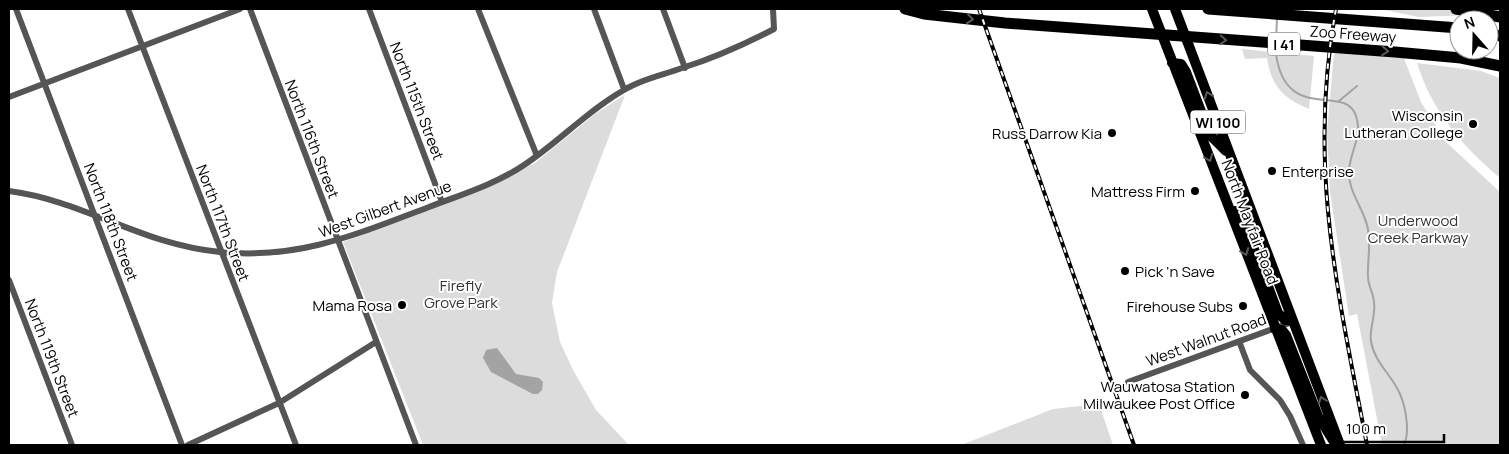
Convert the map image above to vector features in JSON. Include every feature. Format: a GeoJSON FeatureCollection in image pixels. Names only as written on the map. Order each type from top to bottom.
{"type":"FeatureCollection","features":[{"type":"Feature","properties":{"kind":"highway","name":"Zoo Freeway"},"geometry":{"type":"LineString","coordinates":[[905,9],[924,14],[996,22],[1139,35],[1428,55],[1500,66]]}},
{"type":"Feature","properties":{"kind":"highway","name":"Zoo Freeway"},"geometry":{"type":"LineString","coordinates":[[1208,9],[1449,27]]}},
{"type":"Feature","properties":{"kind":"main road","name":"North Mayfair Road"},"geometry":{"type":"LineString","coordinates":[[1152,9],[1321,445]]}},
{"type":"Feature","properties":{"kind":"main road","name":"North Mayfair Road"},"geometry":{"type":"LineString","coordinates":[[1175,9],[1340,445]]}},
{"type":"Feature","properties":{"kind":"main road"},"geometry":{"type":"LineString","coordinates":[[1172,63],[1181,64],[1186,72],[1210,136],[1229,154]]}},
{"type":"Feature","properties":{"kind":"main road"},"geometry":{"type":"LineString","coordinates":[[1223,192],[1248,233],[1278,313],[1285,320],[1293,321]]}},
{"type":"Feature","properties":{"kind":"main road"},"geometry":{"type":"LineString","coordinates":[[1275,328],[1282,330],[1286,335],[1318,416],[1336,445]]}},
{"type":"Feature","properties":{"kind":"street","name":"North 118th Street"},"geometry":{"type":"LineString","coordinates":[[16,9],[182,445]]}},
{"type":"Feature","properties":{"kind":"street","name":"North 117th Street"},"geometry":{"type":"LineString","coordinates":[[128,9],[296,445]]}},
{"type":"Feature","properties":{"kind":"street"},"geometry":{"type":"LineString","coordinates":[[9,97],[142,44],[240,9]]}},
{"type":"Feature","properties":{"kind":"street","name":"North 116th Street"},"geometry":{"type":"LineString","coordinates":[[250,9],[416,445]]}},
{"type":"Feature","properties":{"kind":"street","name":"North 115th Street"},"geometry":{"type":"LineString","coordinates":[[369,9],[442,202]]}},
{"type":"Feature","properties":{"kind":"street"},"geometry":{"type":"LineString","coordinates":[[478,9],[537,156]]}},
{"type":"Feature","properties":{"kind":"street"},"geometry":{"type":"LineString","coordinates":[[594,9],[624,89]]}},
{"type":"Feature","properties":{"kind":"street"},"geometry":{"type":"LineString","coordinates":[[663,9],[685,68]]}},
{"type":"Feature","properties":{"kind":"street","name":"West Gilbert Avenue"},"geometry":{"type":"LineString","coordinates":[[9,191],[32,194],[63,202],[156,240],[189,248],[221,252],[277,253],[338,241],[496,180],[537,156],[572,126],[624,89],[685,68],[752,41],[774,29],[774,9]]}},
{"type":"Feature","properties":{"kind":"street","name":"North 119th Street"},"geometry":{"type":"LineString","coordinates":[[9,280],[72,445]]}},
{"type":"Feature","properties":{"kind":"street","name":"West Walnut Road"},"geometry":{"type":"LineString","coordinates":[[1128,382],[1293,321]]}},
{"type":"Feature","properties":{"kind":"street"},"geometry":{"type":"LineString","coordinates":[[1239,341],[1250,370],[1280,400],[1304,445]]}},
{"type":"Feature","properties":{"kind":"street"},"geometry":{"type":"LineString","coordinates":[[188,445],[279,403],[376,342]]}},
{"type":"Feature","properties":{"kind":"green space"},"geometry":{"type":"Polygon","coordinates":[[[1380,9],[1500,9],[1500,21],[1499,10],[1449,10],[1449,16],[1419,17],[1380,9]]]}},
{"type":"Feature","properties":{"kind":"green space"},"geometry":{"type":"Polygon","coordinates":[[[1242,49],[1314,56],[1309,109],[1292,101],[1275,84],[1267,58],[1245,59],[1242,49]]]}},
{"type":"Feature","properties":{"kind":"green space","name":"Underwood Creek Parkway"},"geometry":{"type":"Polygon","coordinates":[[[1334,52],[1403,56],[1421,102],[1446,142],[1500,192],[1500,445],[1382,445],[1357,314],[1349,316],[1330,192],[1327,132],[1334,52]]]}},
{"type":"Feature","properties":{"kind":"green space","name":"Wisconsin Lutheran College"},"geometry":{"type":"Polygon","coordinates":[[[1417,63],[1481,71],[1500,78],[1500,178],[1473,153],[1450,126],[1431,97],[1417,63]]]}},
{"type":"Feature","properties":{"kind":"green space","name":"Firefly Grove Park"},"geometry":{"type":"Polygon","coordinates":[[[625,95],[557,272],[552,303],[560,342],[573,370],[596,410],[629,445],[423,445],[343,242],[454,199],[535,163],[595,114],[625,95]]]}},
{"type":"Feature","properties":{"kind":"green space"},"geometry":{"type":"Polygon","coordinates":[[[1099,404],[1113,445],[961,445],[1053,409],[1099,404]]]}},
{"type":"Feature","properties":{"kind":"shaded area"},"geometry":{"type":"Polygon","coordinates":[[[497,348],[516,374],[539,378],[543,382],[542,390],[538,394],[533,394],[491,372],[483,358],[486,350],[497,348]]]}},
{"type":"Feature","properties":{"kind":"waterway"},"geometry":{"type":"LineString","coordinates":[[1276,39],[1277,19]]}},
{"type":"Feature","properties":{"kind":"waterway"},"geometry":{"type":"LineString","coordinates":[[1275,46],[1280,71],[1289,87],[1301,95],[1314,99],[1340,102],[1350,106],[1356,116],[1358,130],[1350,164],[1349,178],[1365,218],[1368,232],[1368,280],[1373,296],[1374,308],[1371,341],[1379,362],[1397,387],[1402,400],[1407,427],[1404,445]]}},
{"type":"Feature","properties":{"kind":"waterway"},"geometry":{"type":"LineString","coordinates":[[1339,101],[1357,86]]}},
{"type":"Feature","properties":{"kind":"railway"},"geometry":{"type":"LineString","coordinates":[[979,9],[1134,445]]}},
{"type":"Feature","properties":{"kind":"railway"},"geometry":{"type":"LineString","coordinates":[[1336,9],[1328,66],[1325,175],[1337,282],[1367,445]]}},
{"type":"Feature","properties":{"kind":"place","name":"Wisconsin Lutheran College"},"geometry":{"type":"Point","coordinates":[1473,124]}},
{"type":"Feature","properties":{"kind":"place","name":"Russ Darrow Kia"},"geometry":{"type":"Point","coordinates":[1112,133]}},
{"type":"Feature","properties":{"kind":"place","name":"Enterprise"},"geometry":{"type":"Point","coordinates":[1272,171]}},
{"type":"Feature","properties":{"kind":"place","name":"Mattress Firm"},"geometry":{"type":"Point","coordinates":[1195,191]}},
{"type":"Feature","properties":{"kind":"place","name":"Pick 'n Save"},"geometry":{"type":"Point","coordinates":[1125,271]}},
{"type":"Feature","properties":{"kind":"place","name":"Mama Rosa"},"geometry":{"type":"Point","coordinates":[402,305]}},
{"type":"Feature","properties":{"kind":"place","name":"Firehouse Subs"},"geometry":{"type":"Point","coordinates":[1243,306]}},
{"type":"Feature","properties":{"kind":"place","name":"Wauwatosa Station Milwaukee Post Office"},"geometry":{"type":"Point","coordinates":[1245,395]}}]}
